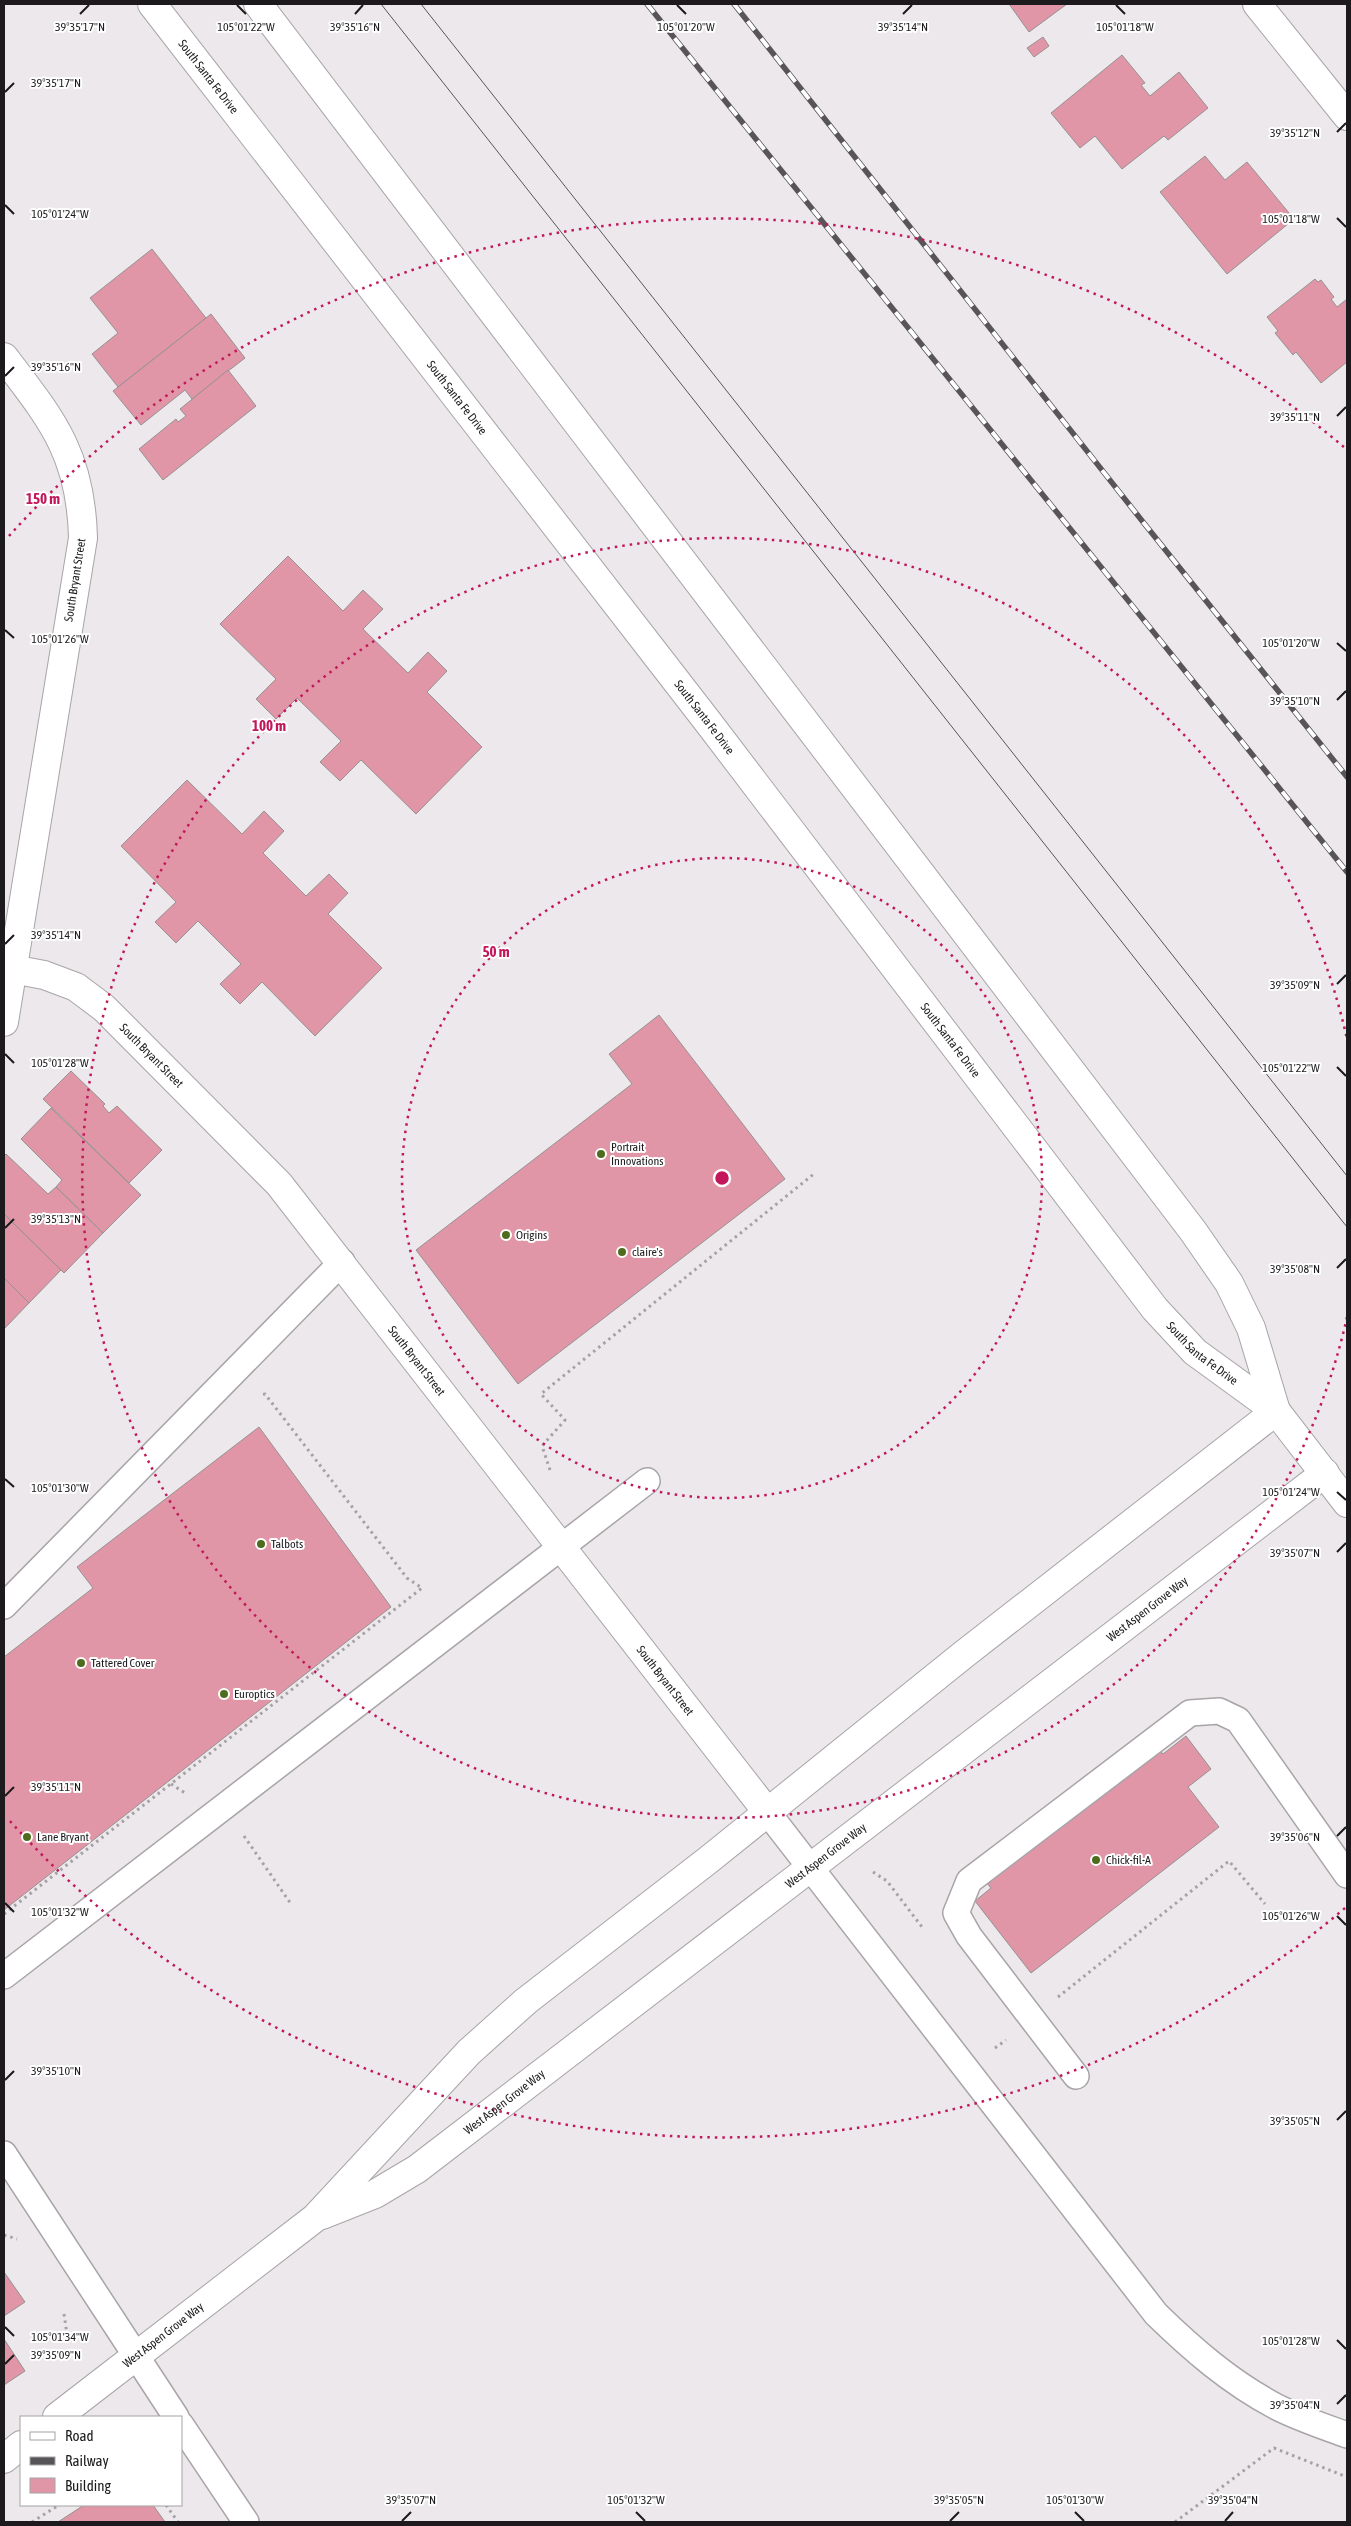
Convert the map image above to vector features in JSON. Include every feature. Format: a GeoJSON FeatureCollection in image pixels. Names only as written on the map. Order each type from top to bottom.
{"type":"FeatureCollection","features":[{"type":"Feature","properties":{"kind":"main road","name":"South Santa Fe Drive"},"geometry":{"type":"LineString","coordinates":[[152,4],[708,722],[1155,1309],[1181,1340],[1195,1352],[1276,1411],[1347,1503]]}},
{"type":"Feature","properties":{"kind":"main road","name":"South Santa Fe Drive"},"geometry":{"type":"LineString","coordinates":[[258,4],[1193,1231],[1228,1284],[1251,1328],[1276,1411]]}},
{"type":"Feature","properties":{"kind":"main road"},"geometry":{"type":"LineString","coordinates":[[1256,4],[1347,116]]}},
{"type":"Feature","properties":{"kind":"main road","name":"South Bryant Street"},"geometry":{"type":"LineString","coordinates":[[4,357],[47,413],[64,443],[75,473],[82,510],[83,528],[4,1022]]}},
{"type":"Feature","properties":{"kind":"main road","name":"South Bryant Street"},"geometry":{"type":"LineString","coordinates":[[12,969],[44,975],[76,987],[104,1008],[262,1166],[342,1262],[768,1813]]}},
{"type":"Feature","properties":{"kind":"main road","name":"West Aspen Grove Way"},"geometry":{"type":"LineString","coordinates":[[59,2416],[316,2218],[469,2052],[526,2001],[768,1813],[963,1655],[1276,1411]]}},
{"type":"Feature","properties":{"kind":"main road","name":"West Aspen Grove Way"},"geometry":{"type":"LineString","coordinates":[[316,2218],[375,2194],[417,2168],[1325,1473]]}},
{"type":"Feature","properties":{"kind":"main road"},"geometry":{"type":"LineString","coordinates":[[4,2459],[20,2447]]}},
{"type":"Feature","properties":{"kind":"lane"},"geometry":{"type":"LineString","coordinates":[[4,1606],[342,1262]]}},
{"type":"Feature","properties":{"kind":"lane"},"geometry":{"type":"LineString","coordinates":[[4,1976],[647,1481]]}},
{"type":"Feature","properties":{"kind":"lane"},"geometry":{"type":"LineString","coordinates":[[1076,2076],[969,1936],[956,1913],[969,1881],[1190,1713],[1220,1711],[1238,1720],[1347,1875]]}},
{"type":"Feature","properties":{"kind":"lane"},"geometry":{"type":"LineString","coordinates":[[768,1813],[1156,2314],[1193,2350],[1230,2379],[1276,2407],[1347,2435]]}},
{"type":"Feature","properties":{"kind":"lane"},"geometry":{"type":"LineString","coordinates":[[4,2154],[175,2416]]}},
{"type":"Feature","properties":{"kind":"lane"},"geometry":{"type":"LineString","coordinates":[[182,2426],[246,2522]]}},
{"type":"Feature","properties":{"kind":"path"},"geometry":{"type":"LineString","coordinates":[[551,1474],[542,1446],[565,1420],[541,1394],[816,1173]]}},
{"type":"Feature","properties":{"kind":"path"},"geometry":{"type":"LineString","coordinates":[[4,1914],[422,1588],[407,1578],[265,1394],[256,1397]]}},
{"type":"Feature","properties":{"kind":"path"},"geometry":{"type":"LineString","coordinates":[[241,1831],[291,1904]]}},
{"type":"Feature","properties":{"kind":"path"},"geometry":{"type":"LineString","coordinates":[[1054,2000],[1229,1861],[1265,1904]]}},
{"type":"Feature","properties":{"kind":"path"},"geometry":{"type":"LineString","coordinates":[[1175,2522],[1274,2448],[1347,2477]]}},
{"type":"Feature","properties":{"kind":"path"},"geometry":{"type":"LineString","coordinates":[[32,2522],[56,2506]]}},
{"type":"Feature","properties":{"kind":"path"},"geometry":{"type":"LineString","coordinates":[[167,2506],[178,2522]]}},
{"type":"Feature","properties":{"kind":"building"},"geometry":{"type":"Polygon","coordinates":[[[1009,4],[1067,4],[1029,32],[1009,4]]]}},
{"type":"Feature","properties":{"kind":"building"},"geometry":{"type":"Polygon","coordinates":[[[1043,37],[1049,46],[1034,57],[1027,48],[1043,37]]]}},
{"type":"Feature","properties":{"kind":"building"},"geometry":{"type":"Polygon","coordinates":[[[1122,55],[1145,83],[1141,85],[1150,96],[1179,72],[1208,108],[1168,140],[1164,136],[1122,169],[1095,136],[1080,148],[1051,113],[1122,55]]]}},
{"type":"Feature","properties":{"kind":"building"},"geometry":{"type":"Polygon","coordinates":[[[1205,156],[1225,180],[1247,162],[1294,219],[1227,274],[1160,192],[1205,156]]]}},
{"type":"Feature","properties":{"kind":"building"},"geometry":{"type":"Polygon","coordinates":[[[152,249],[206,318],[118,387],[92,354],[118,333],[90,298],[152,249]]]}},
{"type":"Feature","properties":{"kind":"building"},"geometry":{"type":"Polygon","coordinates":[[[1315,279],[1318,282],[1321,280],[1334,297],[1331,299],[1337,307],[1347,299],[1347,362],[1321,383],[1296,352],[1293,355],[1275,333],[1278,331],[1267,317],[1315,279]]]}},
{"type":"Feature","properties":{"kind":"building"},"geometry":{"type":"Polygon","coordinates":[[[211,314],[245,358],[192,399],[185,390],[141,425],[113,391],[211,314]]]}},
{"type":"Feature","properties":{"kind":"building"},"geometry":{"type":"Polygon","coordinates":[[[228,370],[256,406],[163,480],[139,449],[176,419],[178,422],[186,416],[180,409],[228,370]]]}},
{"type":"Feature","properties":{"kind":"building"},"geometry":{"type":"Polygon","coordinates":[[[288,556],[343,611],[363,590],[383,609],[363,629],[408,673],[428,652],[447,671],[427,692],[482,747],[416,814],[361,760],[340,781],[320,762],[341,741],[297,698],[276,719],[256,699],[276,679],[220,624],[288,556]]]}},
{"type":"Feature","properties":{"kind":"building"},"geometry":{"type":"Polygon","coordinates":[[[187,780],[242,834],[264,811],[284,831],[263,853],[306,896],[329,874],[348,893],[328,914],[382,968],[315,1036],[262,982],[240,1004],[220,984],[241,964],[198,921],[176,943],[155,922],[176,902],[121,846],[187,780]]]}},
{"type":"Feature","properties":{"kind":"building"},"geometry":{"type":"Polygon","coordinates":[[[659,1015],[785,1179],[518,1384],[416,1250],[632,1084],[609,1054],[659,1015]]]}},
{"type":"Feature","properties":{"kind":"building"},"geometry":{"type":"Polygon","coordinates":[[[71,1071],[105,1104],[103,1106],[109,1113],[117,1106],[162,1150],[129,1183],[43,1099],[71,1071]]]}},
{"type":"Feature","properties":{"kind":"building"},"geometry":{"type":"Polygon","coordinates":[[[51,1108],[141,1195],[103,1233],[56,1187],[62,1180],[21,1139],[51,1108]]]}},
{"type":"Feature","properties":{"kind":"building"},"geometry":{"type":"Polygon","coordinates":[[[6,1154],[48,1194],[56,1187],[103,1233],[64,1273],[4,1214],[4,1156],[6,1154]]]}},
{"type":"Feature","properties":{"kind":"building"},"geometry":{"type":"Polygon","coordinates":[[[4,1214],[61,1270],[29,1303],[4,1278],[4,1214]]]}},
{"type":"Feature","properties":{"kind":"building"},"geometry":{"type":"Polygon","coordinates":[[[4,1278],[29,1303],[4,1329],[4,1278]]]}},
{"type":"Feature","properties":{"kind":"building"},"geometry":{"type":"Polygon","coordinates":[[[259,1427],[391,1607],[4,1910],[4,1657],[93,1588],[77,1567],[259,1427]]]}},
{"type":"Feature","properties":{"kind":"building"},"geometry":{"type":"Polygon","coordinates":[[[1186,1736],[1211,1769],[1188,1787],[1219,1827],[1031,1973],[975,1901],[991,1888],[986,1882],[1158,1748],[1163,1754],[1186,1736]]]}},
{"type":"Feature","properties":{"kind":"building"},"geometry":{"type":"Polygon","coordinates":[[[4,2272],[25,2302],[4,2316],[4,2272]]]}},
{"type":"Feature","properties":{"kind":"building"},"geometry":{"type":"Polygon","coordinates":[[[4,2339],[25,2371],[4,2385],[4,2339]]]}},
{"type":"Feature","properties":{"kind":"building"},"geometry":{"type":"Polygon","coordinates":[[[82,2506],[154,2506],[165,2522],[58,2522],[82,2506]]]}},
{"type":"Feature","properties":{"kind":"tram line"},"geometry":{"type":"LineString","coordinates":[[381,4],[1347,1227]]}},
{"type":"Feature","properties":{"kind":"tram line"},"geometry":{"type":"LineString","coordinates":[[421,4],[1347,1176]]}},
{"type":"Feature","properties":{"kind":"railway"},"geometry":{"type":"LineString","coordinates":[[647,4],[1347,872]]}},
{"type":"Feature","properties":{"kind":"railway"},"geometry":{"type":"LineString","coordinates":[[734,4],[1347,777]]}},
{"type":"Feature","properties":{"kind":"place","name":"Portrait Innovations"},"geometry":{"type":"Point","coordinates":[601,1154]}},
{"type":"Feature","properties":{"kind":"place","name":"Origins"},"geometry":{"type":"Point","coordinates":[506,1235]}},
{"type":"Feature","properties":{"kind":"place","name":"claire's"},"geometry":{"type":"Point","coordinates":[622,1252]}},
{"type":"Feature","properties":{"kind":"place","name":"Talbots"},"geometry":{"type":"Point","coordinates":[261,1544]}},
{"type":"Feature","properties":{"kind":"place","name":"Tattered Cover"},"geometry":{"type":"Point","coordinates":[81,1663]}},
{"type":"Feature","properties":{"kind":"place","name":"Europtics"},"geometry":{"type":"Point","coordinates":[224,1694]}},
{"type":"Feature","properties":{"kind":"place","name":"Lane Bryant"},"geometry":{"type":"Point","coordinates":[27,1837]}},
{"type":"Feature","properties":{"kind":"place","name":"Chick-fil-A"},"geometry":{"type":"Point","coordinates":[1096,1860]}}]}
